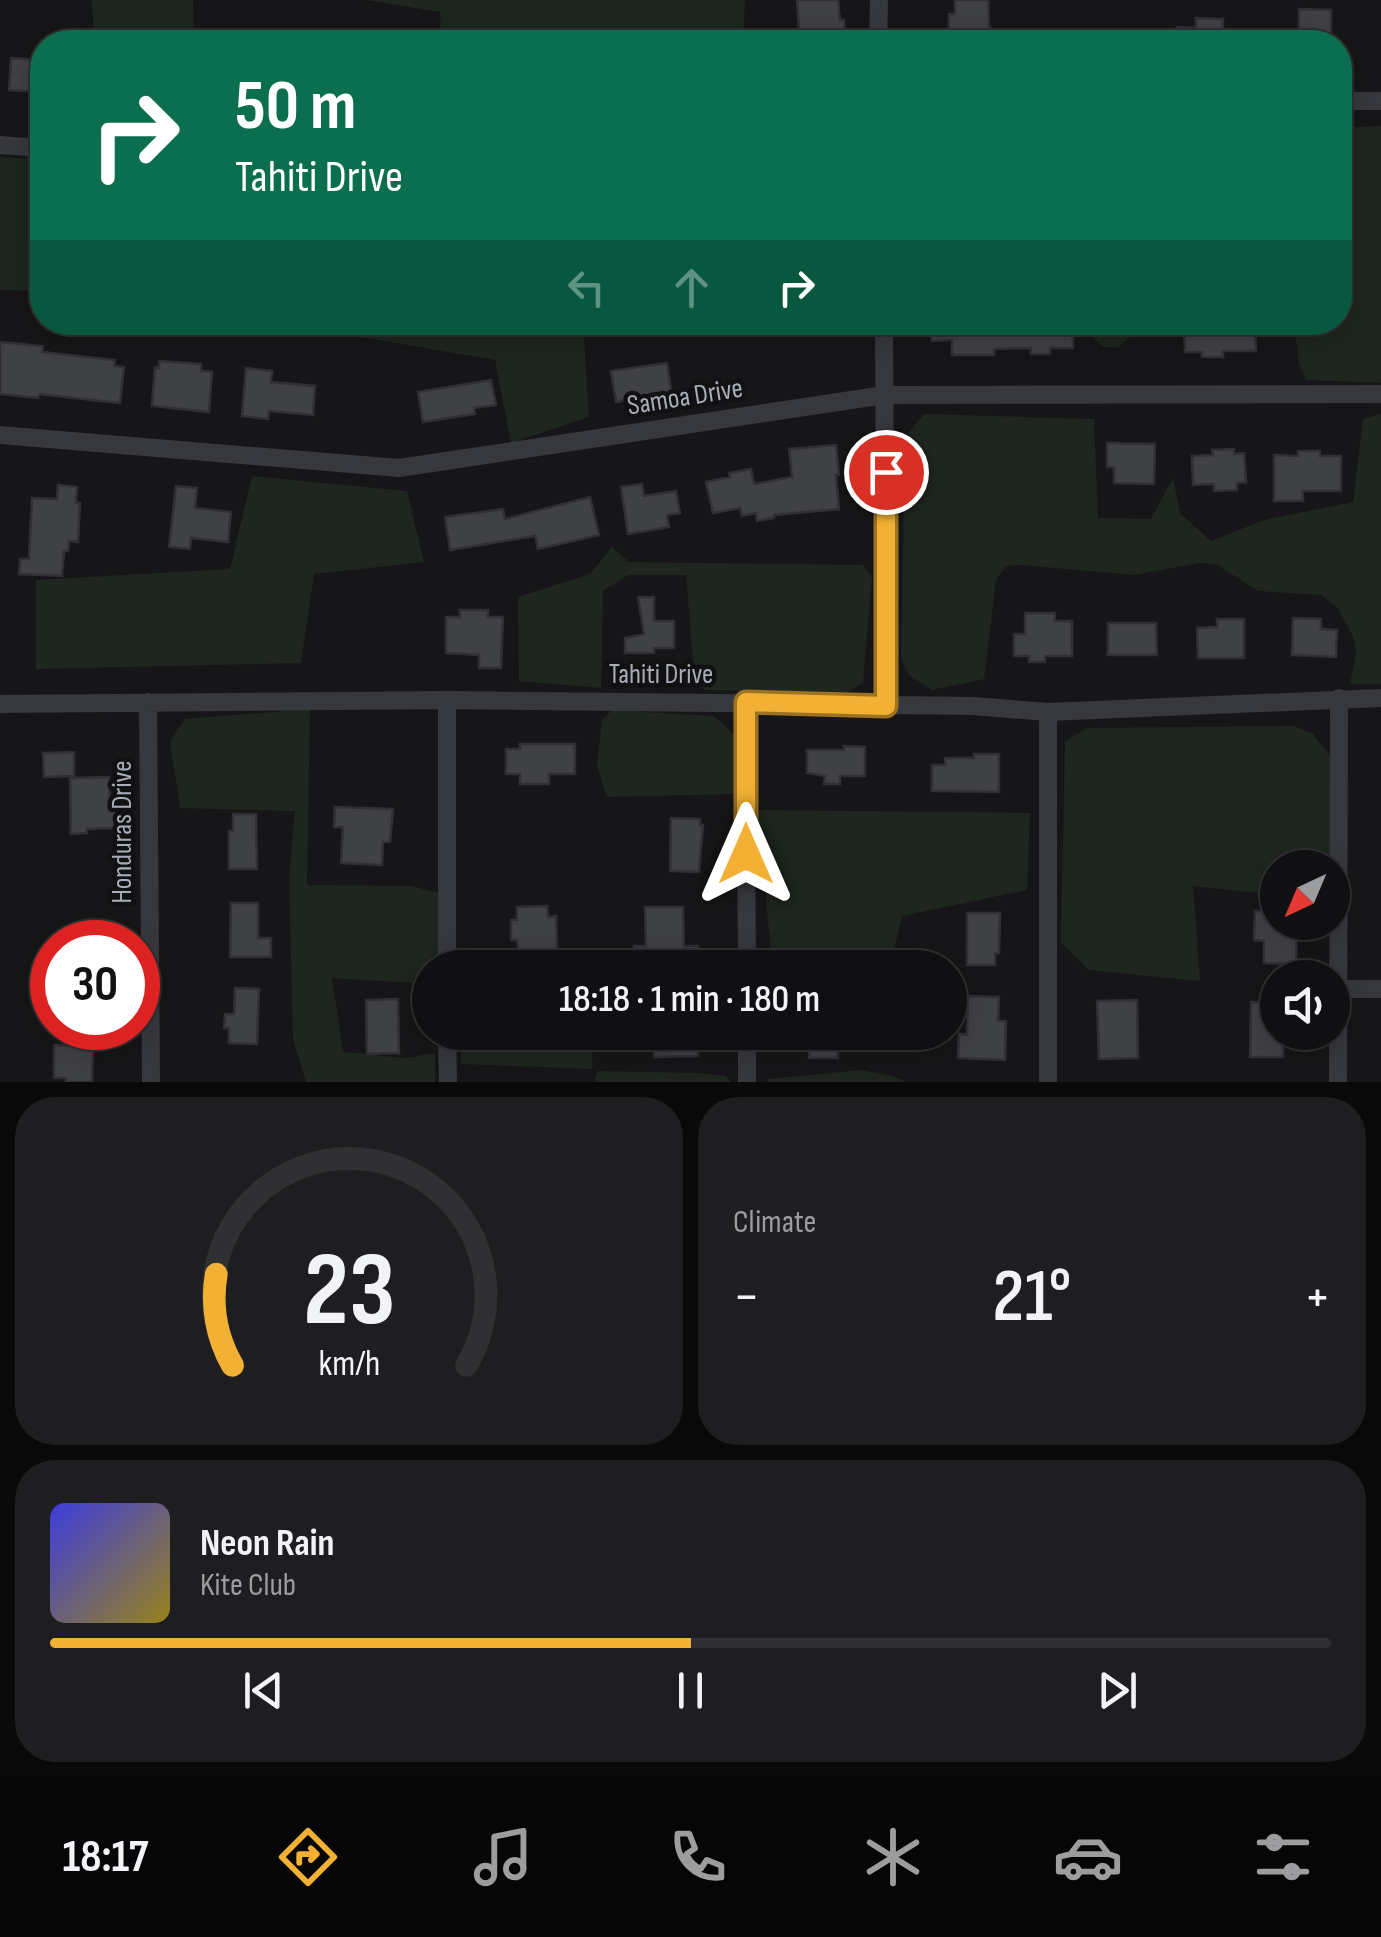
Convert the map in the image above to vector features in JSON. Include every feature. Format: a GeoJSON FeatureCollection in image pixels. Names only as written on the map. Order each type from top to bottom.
{"type":"FeatureCollection","features":[{"type":"Feature","properties":{"kind":"street"},"geometry":{"type":"LineString","coordinates":[[878,0],[878,30]]}},
{"type":"Feature","properties":{"kind":"street"},"geometry":{"type":"LineString","coordinates":[[1352,101],[1381,101]]}},
{"type":"Feature","properties":{"kind":"street"},"geometry":{"type":"LineString","coordinates":[[0,145],[30,147]]}},
{"type":"Feature","properties":{"kind":"street"},"geometry":{"type":"LineString","coordinates":[[884,335],[886,706]]}},
{"type":"Feature","properties":{"kind":"street","name":"Samoa Drive"},"geometry":{"type":"LineString","coordinates":[[0,436],[400,468],[886,394],[1381,394]]}},
{"type":"Feature","properties":{"kind":"street"},"geometry":{"type":"LineString","coordinates":[[1338,960],[1340,698]]}},
{"type":"Feature","properties":{"kind":"street","name":"Tahiti Drive"},"geometry":{"type":"LineString","coordinates":[[0,704],[746,702],[973,706],[1048,712],[1381,698]]}},
{"type":"Feature","properties":{"kind":"street"},"geometry":{"type":"LineString","coordinates":[[446,700],[447,950]]}},
{"type":"Feature","properties":{"kind":"street","name":"Honduras Drive"},"geometry":{"type":"LineString","coordinates":[[148,702],[151,1082]]}},
{"type":"Feature","properties":{"kind":"street"},"geometry":{"type":"LineString","coordinates":[[746,702],[747,950]]}},
{"type":"Feature","properties":{"kind":"street"},"geometry":{"type":"LineString","coordinates":[[1048,712],[1048,1082]]}},
{"type":"Feature","properties":{"kind":"street"},"geometry":{"type":"LineString","coordinates":[[1350,989],[1381,989]]}},
{"type":"Feature","properties":{"kind":"street"},"geometry":{"type":"LineString","coordinates":[[448,1050],[448,1082]]}},
{"type":"Feature","properties":{"kind":"street"},"geometry":{"type":"LineString","coordinates":[[747,1050],[747,1082]]}},
{"type":"Feature","properties":{"kind":"street"},"geometry":{"type":"LineString","coordinates":[[1338,1050],[1338,1082]]}},
{"type":"Feature","properties":{"kind":"shaded area"},"geometry":{"type":"Polygon","coordinates":[[[92,0],[193,0],[194,30],[93,30],[92,0]]]}},
{"type":"Feature","properties":{"kind":"shaded area"},"geometry":{"type":"Polygon","coordinates":[[[366,0],[745,0],[744,30],[441,30],[440,12],[366,0]]]}},
{"type":"Feature","properties":{"kind":"shaded area"},"geometry":{"type":"Polygon","coordinates":[[[1381,126],[1381,383],[1306,380],[1299,365],[1295,335],[1352,335],[1352,127],[1381,126]]]}},
{"type":"Feature","properties":{"kind":"shaded area"},"geometry":{"type":"Polygon","coordinates":[[[0,157],[30,159],[30,291],[0,290],[0,157]]]}},
{"type":"Feature","properties":{"kind":"shaded area"},"geometry":{"type":"Polygon","coordinates":[[[349,335],[584,335],[589,417],[511,443],[495,360],[349,335]]]}},
{"type":"Feature","properties":{"kind":"shaded area"},"geometry":{"type":"Polygon","coordinates":[[[1132,335],[1118,348],[1103,347],[1092,336],[1132,335]]]}},
{"type":"Feature","properties":{"kind":"shaded area"},"geometry":{"type":"Polygon","coordinates":[[[924,414],[1094,419],[1098,518],[1151,519],[1173,478],[1180,513],[1211,541],[1264,520],[1353,502],[1363,419],[1381,414],[1381,684],[1350,684],[1356,652],[1353,636],[1337,607],[1321,595],[1258,591],[1216,564],[1199,563],[1134,575],[1021,565],[1006,566],[996,580],[984,679],[932,690],[909,675],[901,659],[905,437],[924,414]]]}},
{"type":"Feature","properties":{"kind":"shaded area"},"geometry":{"type":"Polygon","coordinates":[[[252,476],[407,491],[424,562],[314,574],[301,663],[36,669],[36,580],[230,569],[252,476]]]}},
{"type":"Feature","properties":{"kind":"shaded area"},"geometry":{"type":"Polygon","coordinates":[[[612,547],[629,562],[863,565],[872,577],[863,683],[848,692],[705,690],[694,673],[686,575],[628,575],[603,591],[601,688],[519,681],[518,597],[590,574],[612,547]]]}},
{"type":"Feature","properties":{"kind":"shaded area"},"geometry":{"type":"Polygon","coordinates":[[[310,709],[307,885],[411,886],[439,893],[441,950],[412,950],[412,983],[332,978],[343,1052],[405,1058],[435,1053],[435,1082],[306,1082],[293,1039],[289,879],[295,811],[180,808],[170,742],[185,719],[310,709]]]}},
{"type":"Feature","properties":{"kind":"shaded area"},"geometry":{"type":"Polygon","coordinates":[[[612,710],[714,716],[737,737],[734,794],[607,797],[597,766],[602,720],[612,710]]]}},
{"type":"Feature","properties":{"kind":"shaded area"},"geometry":{"type":"Polygon","coordinates":[[[1294,726],[1313,734],[1330,756],[1332,850],[1260,850],[1260,893],[1193,886],[1200,981],[1089,970],[1061,943],[1065,742],[1086,728],[1294,726]]]}},
{"type":"Feature","properties":{"kind":"shaded area"},"geometry":{"type":"Polygon","coordinates":[[[757,810],[1030,813],[1027,890],[902,916],[894,950],[771,950],[757,810]]]}},
{"type":"Feature","properties":{"kind":"shaded area"},"geometry":{"type":"Polygon","coordinates":[[[461,1050],[593,1050],[592,1069],[461,1064],[461,1050]]]}},
{"type":"Feature","properties":{"kind":"shaded area"},"geometry":{"type":"Polygon","coordinates":[[[861,1070],[906,1082],[767,1082],[768,1079],[861,1070]]]}},
{"type":"Feature","properties":{"kind":"shaded area"},"geometry":{"type":"Polygon","coordinates":[[[597,1071],[700,1073],[725,1076],[731,1082],[595,1082],[597,1071]]]}},
{"type":"Feature","properties":{"kind":"building"},"geometry":{"type":"Polygon","coordinates":[[[797,0],[838,0],[845,30],[799,30],[797,0]]]}},
{"type":"Feature","properties":{"kind":"building"},"geometry":{"type":"Polygon","coordinates":[[[955,0],[988,0],[989,26],[993,30],[949,30],[949,14],[955,14],[955,0]]]}},
{"type":"Feature","properties":{"kind":"building"},"geometry":{"type":"Polygon","coordinates":[[[1299,9],[1331,10],[1331,30],[1299,30],[1299,9]]]}},
{"type":"Feature","properties":{"kind":"building"},"geometry":{"type":"Polygon","coordinates":[[[1196,18],[1223,19],[1223,30],[1177,30],[1196,28],[1196,18]]]}},
{"type":"Feature","properties":{"kind":"building"},"geometry":{"type":"Polygon","coordinates":[[[11,58],[30,59],[30,91],[9,90],[11,58]]]}},
{"type":"Feature","properties":{"kind":"building"},"geometry":{"type":"Polygon","coordinates":[[[932,335],[1073,335],[1073,348],[1050,348],[1050,354],[1031,354],[1031,348],[994,349],[994,355],[952,355],[952,340],[932,341],[932,335]]]}},
{"type":"Feature","properties":{"kind":"building"},"geometry":{"type":"Polygon","coordinates":[[[1184,335],[1255,335],[1256,351],[1223,351],[1223,357],[1185,352],[1184,335]]]}},
{"type":"Feature","properties":{"kind":"building"},"geometry":{"type":"Polygon","coordinates":[[[0,342],[43,346],[42,352],[115,360],[114,366],[124,367],[120,403],[0,394],[0,342]]]}},
{"type":"Feature","properties":{"kind":"building"},"geometry":{"type":"Polygon","coordinates":[[[159,361],[201,364],[201,371],[212,372],[209,412],[152,406],[155,367],[159,368],[159,361]]]}},
{"type":"Feature","properties":{"kind":"building"},"geometry":{"type":"Polygon","coordinates":[[[667,363],[673,401],[646,405],[645,397],[616,402],[611,371],[667,363]]]}},
{"type":"Feature","properties":{"kind":"building"},"geometry":{"type":"Polygon","coordinates":[[[246,368],[272,371],[271,382],[315,386],[313,415],[269,411],[268,419],[242,416],[246,368]]]}},
{"type":"Feature","properties":{"kind":"building"},"geometry":{"type":"Polygon","coordinates":[[[491,380],[496,405],[474,408],[475,414],[423,422],[418,392],[491,380]]]}},
{"type":"Feature","properties":{"kind":"building"},"geometry":{"type":"Polygon","coordinates":[[[1107,443],[1155,444],[1154,484],[1114,483],[1114,467],[1107,467],[1107,443]]]}},
{"type":"Feature","properties":{"kind":"building"},"geometry":{"type":"Polygon","coordinates":[[[836,445],[839,509],[774,515],[757,521],[756,513],[742,516],[740,508],[713,513],[706,482],[751,469],[754,484],[792,477],[789,449],[836,445]]]}},
{"type":"Feature","properties":{"kind":"building"},"geometry":{"type":"Polygon","coordinates":[[[1234,449],[1234,454],[1244,453],[1246,482],[1237,483],[1237,490],[1214,491],[1214,484],[1193,485],[1192,456],[1234,449]]]}},
{"type":"Feature","properties":{"kind":"building"},"geometry":{"type":"Polygon","coordinates":[[[1298,451],[1341,456],[1341,491],[1303,491],[1303,501],[1274,501],[1274,455],[1298,456],[1298,451]]]}},
{"type":"Feature","properties":{"kind":"building"},"geometry":{"type":"Polygon","coordinates":[[[642,484],[644,496],[676,491],[680,513],[667,515],[669,527],[628,534],[621,487],[642,484]]]}},
{"type":"Feature","properties":{"kind":"building"},"geometry":{"type":"Polygon","coordinates":[[[58,485],[77,487],[78,542],[69,541],[68,551],[64,551],[62,576],[19,574],[20,559],[29,559],[32,498],[57,499],[58,485]]]}},
{"type":"Feature","properties":{"kind":"building"},"geometry":{"type":"Polygon","coordinates":[[[176,486],[197,488],[195,508],[231,512],[228,542],[191,538],[190,549],[169,547],[176,486]]]}},
{"type":"Feature","properties":{"kind":"building"},"geometry":{"type":"Polygon","coordinates":[[[590,497],[599,535],[538,549],[535,536],[450,550],[445,517],[503,509],[505,519],[590,497]]]}},
{"type":"Feature","properties":{"kind":"building"},"geometry":{"type":"Polygon","coordinates":[[[638,597],[654,597],[654,621],[674,621],[674,648],[625,653],[625,638],[644,634],[638,597]]]}},
{"type":"Feature","properties":{"kind":"building"},"geometry":{"type":"Polygon","coordinates":[[[460,610],[488,610],[488,617],[503,617],[501,668],[479,668],[479,655],[446,653],[446,617],[460,617],[460,610]]]}},
{"type":"Feature","properties":{"kind":"building"},"geometry":{"type":"Polygon","coordinates":[[[1025,613],[1055,613],[1055,621],[1072,621],[1072,656],[1045,656],[1045,662],[1029,662],[1029,656],[1014,656],[1014,634],[1025,634],[1025,613]]]}},
{"type":"Feature","properties":{"kind":"building"},"geometry":{"type":"Polygon","coordinates":[[[1293,618],[1321,619],[1321,629],[1337,630],[1336,657],[1292,655],[1293,618]]]}},
{"type":"Feature","properties":{"kind":"building"},"geometry":{"type":"Polygon","coordinates":[[[1217,619],[1244,619],[1244,658],[1198,658],[1197,628],[1217,627],[1217,619]]]}},
{"type":"Feature","properties":{"kind":"building"},"geometry":{"type":"Polygon","coordinates":[[[1108,623],[1156,623],[1157,655],[1108,655],[1108,623]]]}},
{"type":"Feature","properties":{"kind":"building"},"geometry":{"type":"Polygon","coordinates":[[[520,744],[575,744],[575,774],[549,774],[549,784],[520,784],[520,774],[506,774],[506,749],[520,749],[520,744]]]}},
{"type":"Feature","properties":{"kind":"building"},"geometry":{"type":"Polygon","coordinates":[[[844,746],[865,747],[865,776],[840,776],[840,784],[824,784],[825,776],[807,773],[807,750],[844,750],[844,746]]]}},
{"type":"Feature","properties":{"kind":"building"},"geometry":{"type":"Polygon","coordinates":[[[74,752],[74,776],[44,777],[43,753],[74,752]]]}},
{"type":"Feature","properties":{"kind":"building"},"geometry":{"type":"Polygon","coordinates":[[[974,754],[999,754],[999,792],[932,791],[932,765],[945,765],[945,758],[974,758],[974,754]]]}},
{"type":"Feature","properties":{"kind":"building"},"geometry":{"type":"Polygon","coordinates":[[[109,777],[110,803],[117,803],[118,828],[71,834],[70,778],[109,777]]]}},
{"type":"Feature","properties":{"kind":"building"},"geometry":{"type":"Polygon","coordinates":[[[335,807],[393,809],[390,842],[383,842],[382,865],[341,863],[343,827],[334,827],[335,807]]]}},
{"type":"Feature","properties":{"kind":"building"},"geometry":{"type":"Polygon","coordinates":[[[233,814],[256,814],[257,869],[229,869],[233,814]]]}},
{"type":"Feature","properties":{"kind":"building"},"geometry":{"type":"Polygon","coordinates":[[[671,818],[700,819],[703,825],[699,872],[670,871],[671,818]]]}},
{"type":"Feature","properties":{"kind":"building"},"geometry":{"type":"Polygon","coordinates":[[[231,903],[258,903],[258,938],[271,938],[271,957],[230,957],[231,903]]]}},
{"type":"Feature","properties":{"kind":"building"},"geometry":{"type":"Polygon","coordinates":[[[547,906],[548,917],[556,916],[557,949],[518,950],[517,940],[511,940],[511,920],[517,920],[517,907],[547,906]]]}},
{"type":"Feature","properties":{"kind":"building"},"geometry":{"type":"Polygon","coordinates":[[[645,907],[683,907],[684,946],[698,946],[698,950],[634,950],[634,946],[646,946],[645,907]]]}},
{"type":"Feature","properties":{"kind":"building"},"geometry":{"type":"Polygon","coordinates":[[[1255,911],[1260,911],[1260,940],[1297,940],[1296,960],[1264,960],[1264,941],[1254,940],[1255,911]]]}},
{"type":"Feature","properties":{"kind":"building"},"geometry":{"type":"Polygon","coordinates":[[[967,913],[1000,913],[995,965],[967,965],[967,913]]]}},
{"type":"Feature","properties":{"kind":"building"},"geometry":{"type":"Polygon","coordinates":[[[235,988],[259,989],[257,1044],[229,1043],[225,1014],[234,1014],[235,988]]]}},
{"type":"Feature","properties":{"kind":"building"},"geometry":{"type":"Polygon","coordinates":[[[968,996],[999,997],[998,1021],[1006,1021],[1005,1060],[958,1058],[958,1050],[967,1050],[968,996]]]}},
{"type":"Feature","properties":{"kind":"building"},"geometry":{"type":"Polygon","coordinates":[[[398,999],[399,1053],[367,1054],[366,1000],[398,999]]]}},
{"type":"Feature","properties":{"kind":"building"},"geometry":{"type":"Polygon","coordinates":[[[1137,1000],[1138,1058],[1099,1059],[1097,1001],[1137,1000]]]}},
{"type":"Feature","properties":{"kind":"building"},"geometry":{"type":"Polygon","coordinates":[[[1251,1002],[1260,1002],[1260,1050],[1283,1050],[1283,1057],[1250,1057],[1251,1002]]]}},
{"type":"Feature","properties":{"kind":"building"},"geometry":{"type":"Polygon","coordinates":[[[54,1050],[93,1050],[92,1082],[54,1078],[54,1050]]]}},
{"type":"Feature","properties":{"kind":"building"},"geometry":{"type":"Polygon","coordinates":[[[654,1050],[698,1050],[698,1056],[654,1057],[654,1050]]]}},
{"type":"Feature","properties":{"kind":"building"},"geometry":{"type":"Polygon","coordinates":[[[809,1050],[838,1050],[838,1058],[809,1058],[809,1050]]]}},
{"type":"Feature","properties":{"kind":"route"},"geometry":{"type":"LineString","coordinates":[[746,854],[746,702],[886,706],[886,472]]}}]}
